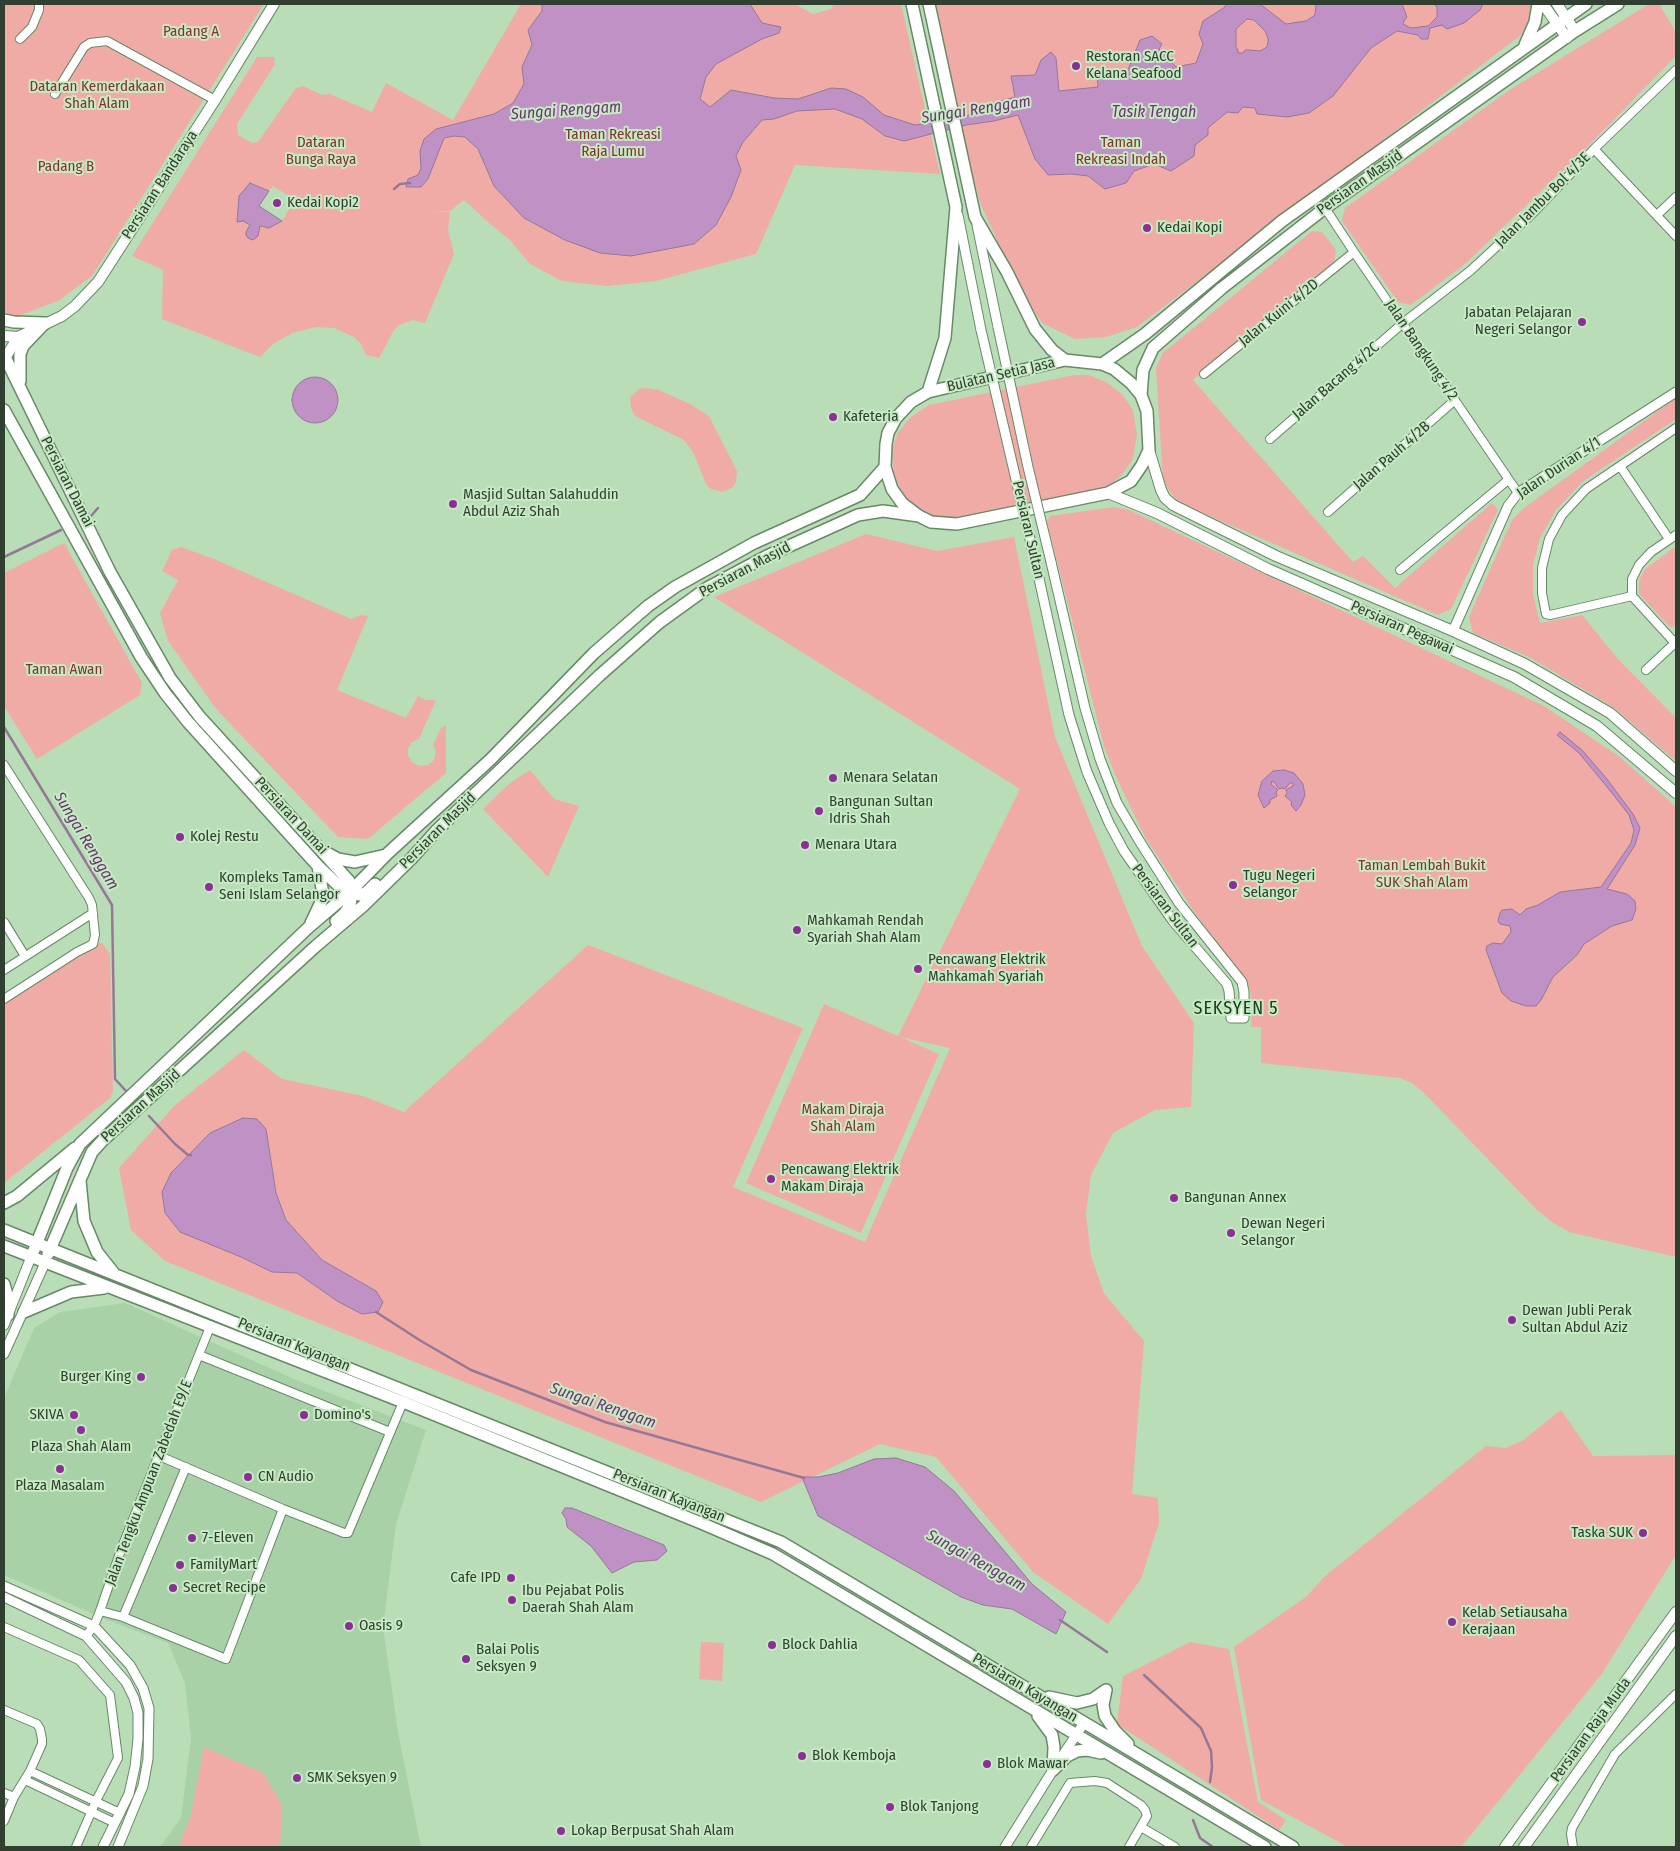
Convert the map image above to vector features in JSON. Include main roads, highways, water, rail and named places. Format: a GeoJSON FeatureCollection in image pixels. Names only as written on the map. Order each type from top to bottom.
{"type":"FeatureCollection","features":[{"type":"Feature","properties":{"kind":"main road","name":"Persiaran Bandaraya"},"geometry":{"type":"LineString","coordinates":[[18,337],[62,316],[75,306],[98,282],[215,100],[274,4]]}},
{"type":"Feature","properties":{"kind":"main road","name":"Persiaran Sultan"},"geometry":{"type":"LineString","coordinates":[[912,4],[956,207],[945,338],[928,392]]}},
{"type":"Feature","properties":{"kind":"main road","name":"Persiaran Sultan"},"geometry":{"type":"LineString","coordinates":[[929,4],[975,217],[1007,272],[1035,328],[1052,350],[1065,360]]}},
{"type":"Feature","properties":{"kind":"main road"},"geometry":{"type":"LineString","coordinates":[[1524,47],[1535,22],[1538,4]]}},
{"type":"Feature","properties":{"kind":"main road"},"geometry":{"type":"LineString","coordinates":[[1543,4],[1562,21],[1571,34]]}},
{"type":"Feature","properties":{"kind":"main road"},"geometry":{"type":"LineString","coordinates":[[1557,4],[1562,21]]}},
{"type":"Feature","properties":{"kind":"main road","name":"Persiaran Masjid"},"geometry":{"type":"LineString","coordinates":[[1102,364],[1145,334],[1282,221],[1586,4]]}},
{"type":"Feature","properties":{"kind":"main road","name":"Persiaran Masjid"},"geometry":{"type":"LineString","coordinates":[[1141,395],[1143,370],[1153,348],[1222,288],[1325,208],[1571,34],[1618,4]]}},
{"type":"Feature","properties":{"kind":"main road"},"geometry":{"type":"LineString","coordinates":[[4,320],[45,323]]}},
{"type":"Feature","properties":{"kind":"main road"},"geometry":{"type":"LineString","coordinates":[[22,393],[19,373],[20,354],[23,346],[45,323]]}},
{"type":"Feature","properties":{"kind":"main road"},"geometry":{"type":"LineString","coordinates":[[4,336],[18,337],[4,358]]}},
{"type":"Feature","properties":{"kind":"main road","name":"Persiaran Damai"},"geometry":{"type":"LineString","coordinates":[[4,358],[110,572],[170,678],[199,716],[349,881],[350,892],[341,888],[318,866],[188,722],[164,690],[141,657],[4,411]]}},
{"type":"Feature","properties":{"kind":"main road","name":"Bulatan Setia Jasa"},"geometry":{"type":"LineString","coordinates":[[1065,360],[1102,364],[1120,373],[1141,395],[1147,411],[1149,450],[1131,481],[1108,493],[957,524],[931,522],[919,516],[902,502],[892,489],[885,466],[886,444],[888,433],[896,418],[911,402],[928,392],[1065,360]]}},
{"type":"Feature","properties":{"kind":"main road","name":"Persiaran Pegawai"},"geometry":{"type":"LineString","coordinates":[[1149,450],[1154,472],[1161,490],[1165,498],[1173,505],[1276,556],[1453,631],[1525,664],[1610,713],[1676,771]]}},
{"type":"Feature","properties":{"kind":"main road","name":"Persiaran Masjid"},"geometry":{"type":"LineString","coordinates":[[31,1257],[80,1144],[309,927],[350,892],[387,854],[491,759],[594,654],[648,606],[675,587],[718,561],[860,495],[885,466]]}},
{"type":"Feature","properties":{"kind":"main road","name":"Persiaran Pegawai"},"geometry":{"type":"LineString","coordinates":[[1108,493],[1157,513],[1268,569],[1514,677],[1597,726],[1676,793]]}},
{"type":"Feature","properties":{"kind":"main road","name":"Persiaran Masjid"},"geometry":{"type":"LineString","coordinates":[[45,1263],[92,1152],[103,1140],[316,946],[363,906],[411,859],[437,830],[608,668],[660,622],[707,588],[767,556],[858,515],[883,512],[919,516]]}},
{"type":"Feature","properties":{"kind":"main road"},"geometry":{"type":"LineString","coordinates":[[164,690],[170,678]]}},
{"type":"Feature","properties":{"kind":"main road"},"geometry":{"type":"LineString","coordinates":[[316,946],[329,928],[345,913],[351,900],[350,892],[360,894],[367,892],[437,830]]}},
{"type":"Feature","properties":{"kind":"main road"},"geometry":{"type":"LineString","coordinates":[[321,849],[338,859],[354,862],[387,854]]}},
{"type":"Feature","properties":{"kind":"main road"},"geometry":{"type":"LineString","coordinates":[[309,927],[323,894],[318,866]]}},
{"type":"Feature","properties":{"kind":"main road"},"geometry":{"type":"LineString","coordinates":[[4,1203],[17,1196],[80,1144]]}},
{"type":"Feature","properties":{"kind":"main road"},"geometry":{"type":"LineString","coordinates":[[80,1179],[84,1221],[97,1252],[114,1273]]}},
{"type":"Feature","properties":{"kind":"main road","name":"Persiaran Kayangan"},"geometry":{"type":"LineString","coordinates":[[4,1230],[781,1542],[1293,1847]]}},
{"type":"Feature","properties":{"kind":"main road","name":"Persiaran Kayangan"},"geometry":{"type":"LineString","coordinates":[[4,1246],[403,1402],[692,1519],[773,1554],[1028,1708],[1112,1755],[1265,1847]]}},
{"type":"Feature","properties":{"kind":"main road"},"geometry":{"type":"LineString","coordinates":[[4,1284],[8,1295],[6,1320]]}},
{"type":"Feature","properties":{"kind":"main road"},"geometry":{"type":"LineString","coordinates":[[24,1312],[53,1298],[71,1292],[108,1287]]}},
{"type":"Feature","properties":{"kind":"main road","name":"Persiaran Raja Muda"},"geometry":{"type":"LineString","coordinates":[[1505,1847],[1676,1612]]}},
{"type":"Feature","properties":{"kind":"main road","name":"Persiaran Raja Muda"},"geometry":{"type":"LineString","coordinates":[[1524,1847],[1676,1636]]}},
{"type":"Feature","properties":{"kind":"main road"},"geometry":{"type":"LineString","coordinates":[[1036,1693],[1077,1703],[1093,1699],[1106,1690],[1103,1705],[1105,1716],[1115,1731],[1147,1760]]}},
{"type":"Feature","properties":{"kind":"main road"},"geometry":{"type":"LineString","coordinates":[[1028,1708],[1042,1720],[1052,1735],[1054,1747],[1053,1770],[1067,1756],[1077,1751],[1087,1750],[1112,1755]]}},
{"type":"Feature","properties":{"kind":"water","name":"Tasik Tengah"},"geometry":{"type":"Polygon","coordinates":[[[542,4],[750,4],[762,23],[781,27],[779,33],[762,39],[716,64],[706,77],[700,99],[710,107],[731,90],[774,98],[798,99],[831,88],[846,89],[863,97],[884,115],[915,125],[965,118],[977,108],[1015,97],[1011,76],[1035,75],[1041,60],[1051,52],[1056,58],[1059,91],[1098,87],[1097,74],[1128,70],[1140,40],[1152,36],[1162,44],[1159,49],[1176,67],[1196,63],[1203,44],[1199,34],[1203,21],[1225,7],[1226,4],[1260,4],[1286,24],[1306,21],[1315,15],[1316,4],[1402,4],[1407,17],[1403,24],[1411,28],[1428,26],[1437,17],[1437,7],[1434,4],[1483,4],[1480,10],[1464,23],[1447,29],[1442,25],[1430,28],[1428,39],[1421,39],[1418,35],[1397,31],[1371,48],[1333,96],[1309,113],[1287,117],[1257,114],[1255,108],[1243,107],[1238,113],[1227,112],[1208,128],[1208,135],[1195,145],[1194,156],[1171,171],[1154,164],[1134,171],[1126,183],[1105,189],[1088,176],[1071,174],[1048,175],[1035,159],[1018,115],[966,125],[904,141],[885,136],[862,119],[835,109],[797,111],[774,119],[762,120],[743,142],[736,156],[741,170],[731,197],[716,225],[694,244],[631,256],[600,253],[565,240],[524,218],[494,186],[478,149],[465,137],[454,136],[444,138],[428,179],[421,187],[406,187],[408,179],[418,175],[421,168],[420,151],[424,139],[436,129],[494,114],[513,103],[524,84],[522,67],[532,45],[528,30],[542,11],[542,4]],[[1247,19],[1236,29],[1238,53],[1243,53],[1245,50],[1260,51],[1267,47],[1268,38],[1265,31],[1254,20],[1247,19]]]}},
{"type":"Feature","properties":{"kind":"water"},"geometry":{"type":"Polygon","coordinates":[[[250,183],[269,191],[259,206],[282,221],[269,228],[260,226],[258,236],[253,240],[246,235],[250,225],[243,221],[237,222],[239,196],[250,183]]]}},
{"type":"Feature","properties":{"kind":"water"},"geometry":{"type":"Polygon","coordinates":[[[315,377],[328,381],[334,387],[338,400],[334,413],[328,419],[315,423],[302,419],[296,413],[292,400],[296,387],[302,381],[315,377]]]}},
{"type":"Feature","properties":{"kind":"water"},"geometry":{"type":"Polygon","coordinates":[[[1560,732],[1582,750],[1607,779],[1633,814],[1640,828],[1635,845],[1607,889],[1627,894],[1635,901],[1636,909],[1632,920],[1612,926],[1584,944],[1577,955],[1553,977],[1536,1006],[1526,1006],[1511,1001],[1502,993],[1486,950],[1487,946],[1493,943],[1502,944],[1511,932],[1510,926],[1500,924],[1498,921],[1500,913],[1502,910],[1512,909],[1520,915],[1526,909],[1538,905],[1560,892],[1601,887],[1631,843],[1634,830],[1629,815],[1579,753],[1557,735],[1560,732]]]}},
{"type":"Feature","properties":{"kind":"water"},"geometry":{"type":"Polygon","coordinates":[[[1284,770],[1294,773],[1303,784],[1305,795],[1301,805],[1296,811],[1291,805],[1292,802],[1285,796],[1286,790],[1293,786],[1293,783],[1290,783],[1285,789],[1279,789],[1272,781],[1271,784],[1278,790],[1276,792],[1277,796],[1270,800],[1270,803],[1264,808],[1258,795],[1262,781],[1273,771],[1284,770]]]}},
{"type":"Feature","properties":{"kind":"water"},"geometry":{"type":"Polygon","coordinates":[[[243,1118],[257,1119],[266,1129],[276,1193],[286,1220],[322,1260],[376,1291],[383,1302],[378,1312],[362,1314],[337,1301],[297,1273],[272,1272],[180,1232],[165,1213],[162,1192],[171,1173],[210,1133],[243,1118]]]}},
{"type":"Feature","properties":{"kind":"water"},"geometry":{"type":"Polygon","coordinates":[[[896,1458],[925,1467],[954,1491],[1032,1584],[1066,1612],[1056,1634],[1012,1609],[983,1605],[961,1597],[818,1516],[802,1477],[818,1477],[838,1473],[874,1459],[896,1458]]]}},
{"type":"Feature","properties":{"kind":"water"},"geometry":{"type":"Polygon","coordinates":[[[565,1508],[572,1508],[664,1545],[667,1551],[657,1560],[634,1562],[612,1573],[591,1546],[567,1527],[566,1519],[562,1513],[565,1508]]]}},
{"type":"Feature","properties":{"kind":"waterway","name":"Sungai Renggam"},"geometry":{"type":"LineString","coordinates":[[394,189],[400,184],[410,183]]}},
{"type":"Feature","properties":{"kind":"waterway","name":"Sungai Renggam"},"geometry":{"type":"LineString","coordinates":[[91,516],[98,508]]}},
{"type":"Feature","properties":{"kind":"waterway","name":"Sungai Renggam"},"geometry":{"type":"LineString","coordinates":[[4,557],[61,530]]}},
{"type":"Feature","properties":{"kind":"waterway","name":"Sungai Renggam"},"geometry":{"type":"LineString","coordinates":[[4,727],[112,905],[115,1079],[127,1092]]}},
{"type":"Feature","properties":{"kind":"waterway","name":"Sungai Renggam"},"geometry":{"type":"LineString","coordinates":[[149,1116],[175,1144],[188,1155],[191,1155]]}},
{"type":"Feature","properties":{"kind":"waterway","name":"Sungai Renggam"},"geometry":{"type":"LineString","coordinates":[[376,1312],[471,1370],[605,1422],[804,1478]]}},
{"type":"Feature","properties":{"kind":"waterway","name":"Sungai Renggam"},"geometry":{"type":"LineString","coordinates":[[1060,1620],[1107,1652]]}},
{"type":"Feature","properties":{"kind":"waterway","name":"Sungai Renggam"},"geometry":{"type":"LineString","coordinates":[[1144,1675],[1201,1728],[1211,1751],[1212,1767],[1210,1782]]}},
{"type":"Feature","properties":{"kind":"waterway","name":"Sungai Renggam"},"geometry":{"type":"LineString","coordinates":[[1193,1820],[1200,1838],[1213,1847]]}},
{"type":"Feature","properties":{"kind":"place","name":"Restoran SACC Kelana Seafood"},"geometry":{"type":"Point","coordinates":[1076,66]}},
{"type":"Feature","properties":{"kind":"place","name":"Kedai Kopi2"},"geometry":{"type":"Point","coordinates":[277,203]}},
{"type":"Feature","properties":{"kind":"place","name":"Kedai Kopi"},"geometry":{"type":"Point","coordinates":[1147,228]}},
{"type":"Feature","properties":{"kind":"place","name":"Jabatan Pelajaran Negeri Selangor"},"geometry":{"type":"Point","coordinates":[1582,322]}},
{"type":"Feature","properties":{"kind":"place","name":"Kafeteria"},"geometry":{"type":"Point","coordinates":[833,417]}},
{"type":"Feature","properties":{"kind":"place","name":"Masjid Sultan Salahuddin Abdul Aziz Shah"},"geometry":{"type":"Point","coordinates":[453,504]}},
{"type":"Feature","properties":{"kind":"place","name":"Menara Selatan"},"geometry":{"type":"Point","coordinates":[833,778]}},
{"type":"Feature","properties":{"kind":"place","name":"Bangunan Sultan Idris Shah"},"geometry":{"type":"Point","coordinates":[819,811]}},
{"type":"Feature","properties":{"kind":"place","name":"Kolej Restu"},"geometry":{"type":"Point","coordinates":[180,837]}},
{"type":"Feature","properties":{"kind":"place","name":"Menara Utara"},"geometry":{"type":"Point","coordinates":[805,845]}},
{"type":"Feature","properties":{"kind":"place","name":"Tugu Negeri Selangor"},"geometry":{"type":"Point","coordinates":[1233,885]}},
{"type":"Feature","properties":{"kind":"place","name":"Kompleks Taman Seni Islam Selangor"},"geometry":{"type":"Point","coordinates":[209,887]}},
{"type":"Feature","properties":{"kind":"place","name":"Mahkamah Rendah Syariah Shah Alam"},"geometry":{"type":"Point","coordinates":[797,930]}},
{"type":"Feature","properties":{"kind":"place","name":"Pencawang Elektrik Mahkamah Syariah"},"geometry":{"type":"Point","coordinates":[918,969]}},
{"type":"Feature","properties":{"kind":"place","name":"Pencawang Elektrik Makam Diraja"},"geometry":{"type":"Point","coordinates":[771,1179]}},
{"type":"Feature","properties":{"kind":"place","name":"Bangunan Annex"},"geometry":{"type":"Point","coordinates":[1174,1198]}},
{"type":"Feature","properties":{"kind":"place","name":"Dewan Negeri Selangor"},"geometry":{"type":"Point","coordinates":[1231,1233]}},
{"type":"Feature","properties":{"kind":"place","name":"Dewan Jubli Perak Sultan Abdul Aziz"},"geometry":{"type":"Point","coordinates":[1512,1320]}},
{"type":"Feature","properties":{"kind":"place","name":"Burger King"},"geometry":{"type":"Point","coordinates":[141,1377]}},
{"type":"Feature","properties":{"kind":"place","name":"SKIVA"},"geometry":{"type":"Point","coordinates":[74,1415]}},
{"type":"Feature","properties":{"kind":"place","name":"Domino's"},"geometry":{"type":"Point","coordinates":[304,1415]}},
{"type":"Feature","properties":{"kind":"place","name":"Plaza Shah Alam"},"geometry":{"type":"Point","coordinates":[81,1430]}},
{"type":"Feature","properties":{"kind":"place","name":"Plaza Masalam"},"geometry":{"type":"Point","coordinates":[60,1469]}},
{"type":"Feature","properties":{"kind":"place","name":"CN Audio"},"geometry":{"type":"Point","coordinates":[248,1477]}},
{"type":"Feature","properties":{"kind":"place","name":"Taska SUK"},"geometry":{"type":"Point","coordinates":[1643,1533]}},
{"type":"Feature","properties":{"kind":"place","name":"7-Eleven"},"geometry":{"type":"Point","coordinates":[192,1538]}},
{"type":"Feature","properties":{"kind":"place","name":"FamilyMart"},"geometry":{"type":"Point","coordinates":[180,1565]}},
{"type":"Feature","properties":{"kind":"place","name":"Cafe IPD"},"geometry":{"type":"Point","coordinates":[511,1578]}},
{"type":"Feature","properties":{"kind":"place","name":"Secret Recipe"},"geometry":{"type":"Point","coordinates":[173,1588]}},
{"type":"Feature","properties":{"kind":"place","name":"Ibu Pejabat Polis Daerah Shah Alam"},"geometry":{"type":"Point","coordinates":[512,1600]}},
{"type":"Feature","properties":{"kind":"place","name":"Kelab Setiausaha Kerajaan"},"geometry":{"type":"Point","coordinates":[1452,1622]}},
{"type":"Feature","properties":{"kind":"place","name":"Oasis 9"},"geometry":{"type":"Point","coordinates":[349,1626]}},
{"type":"Feature","properties":{"kind":"place","name":"Block Dahlia"},"geometry":{"type":"Point","coordinates":[772,1645]}},
{"type":"Feature","properties":{"kind":"place","name":"Balai Polis Seksyen 9"},"geometry":{"type":"Point","coordinates":[466,1659]}},
{"type":"Feature","properties":{"kind":"place","name":"Blok Kemboja"},"geometry":{"type":"Point","coordinates":[802,1756]}},
{"type":"Feature","properties":{"kind":"place","name":"Blok Mawar"},"geometry":{"type":"Point","coordinates":[987,1764]}},
{"type":"Feature","properties":{"kind":"place","name":"SMK Seksyen 9"},"geometry":{"type":"Point","coordinates":[297,1778]}},
{"type":"Feature","properties":{"kind":"place","name":"Blok Tanjong"},"geometry":{"type":"Point","coordinates":[890,1807]}},
{"type":"Feature","properties":{"kind":"place","name":"Lokap Berpusat Shah Alam"},"geometry":{"type":"Point","coordinates":[561,1831]}},
{"type":"Feature","properties":{"kind":"district","name":"SEKSYEN 5"},"geometry":{"type":"Point","coordinates":[1236,1009]}},
{"type":"Feature","properties":{"kind":"park label","name":"Padang A"},"geometry":{"type":"Point","coordinates":[191,32]}},
{"type":"Feature","properties":{"kind":"park label","name":"Dataran Kemerdakaan Shah Alam"},"geometry":{"type":"Point","coordinates":[97,96]}},
{"type":"Feature","properties":{"kind":"park label","name":"Taman Rekreasi Raja Lumu"},"geometry":{"type":"Point","coordinates":[613,144]}},
{"type":"Feature","properties":{"kind":"park label","name":"Dataran Bunga Raya"},"geometry":{"type":"Point","coordinates":[321,152]}},
{"type":"Feature","properties":{"kind":"park label","name":"Taman Rekreasi Indah"},"geometry":{"type":"Point","coordinates":[1121,152]}},
{"type":"Feature","properties":{"kind":"park label","name":"Padang B"},"geometry":{"type":"Point","coordinates":[66,167]}},
{"type":"Feature","properties":{"kind":"park label","name":"Taman Awan"},"geometry":{"type":"Point","coordinates":[64,670]}},
{"type":"Feature","properties":{"kind":"park label","name":"Taman Lembah Bukit SUK Shah Alam"},"geometry":{"type":"Point","coordinates":[1422,874]}},
{"type":"Feature","properties":{"kind":"park label","name":"Makam Diraja Shah Alam"},"geometry":{"type":"Point","coordinates":[843,1118]}}]}
